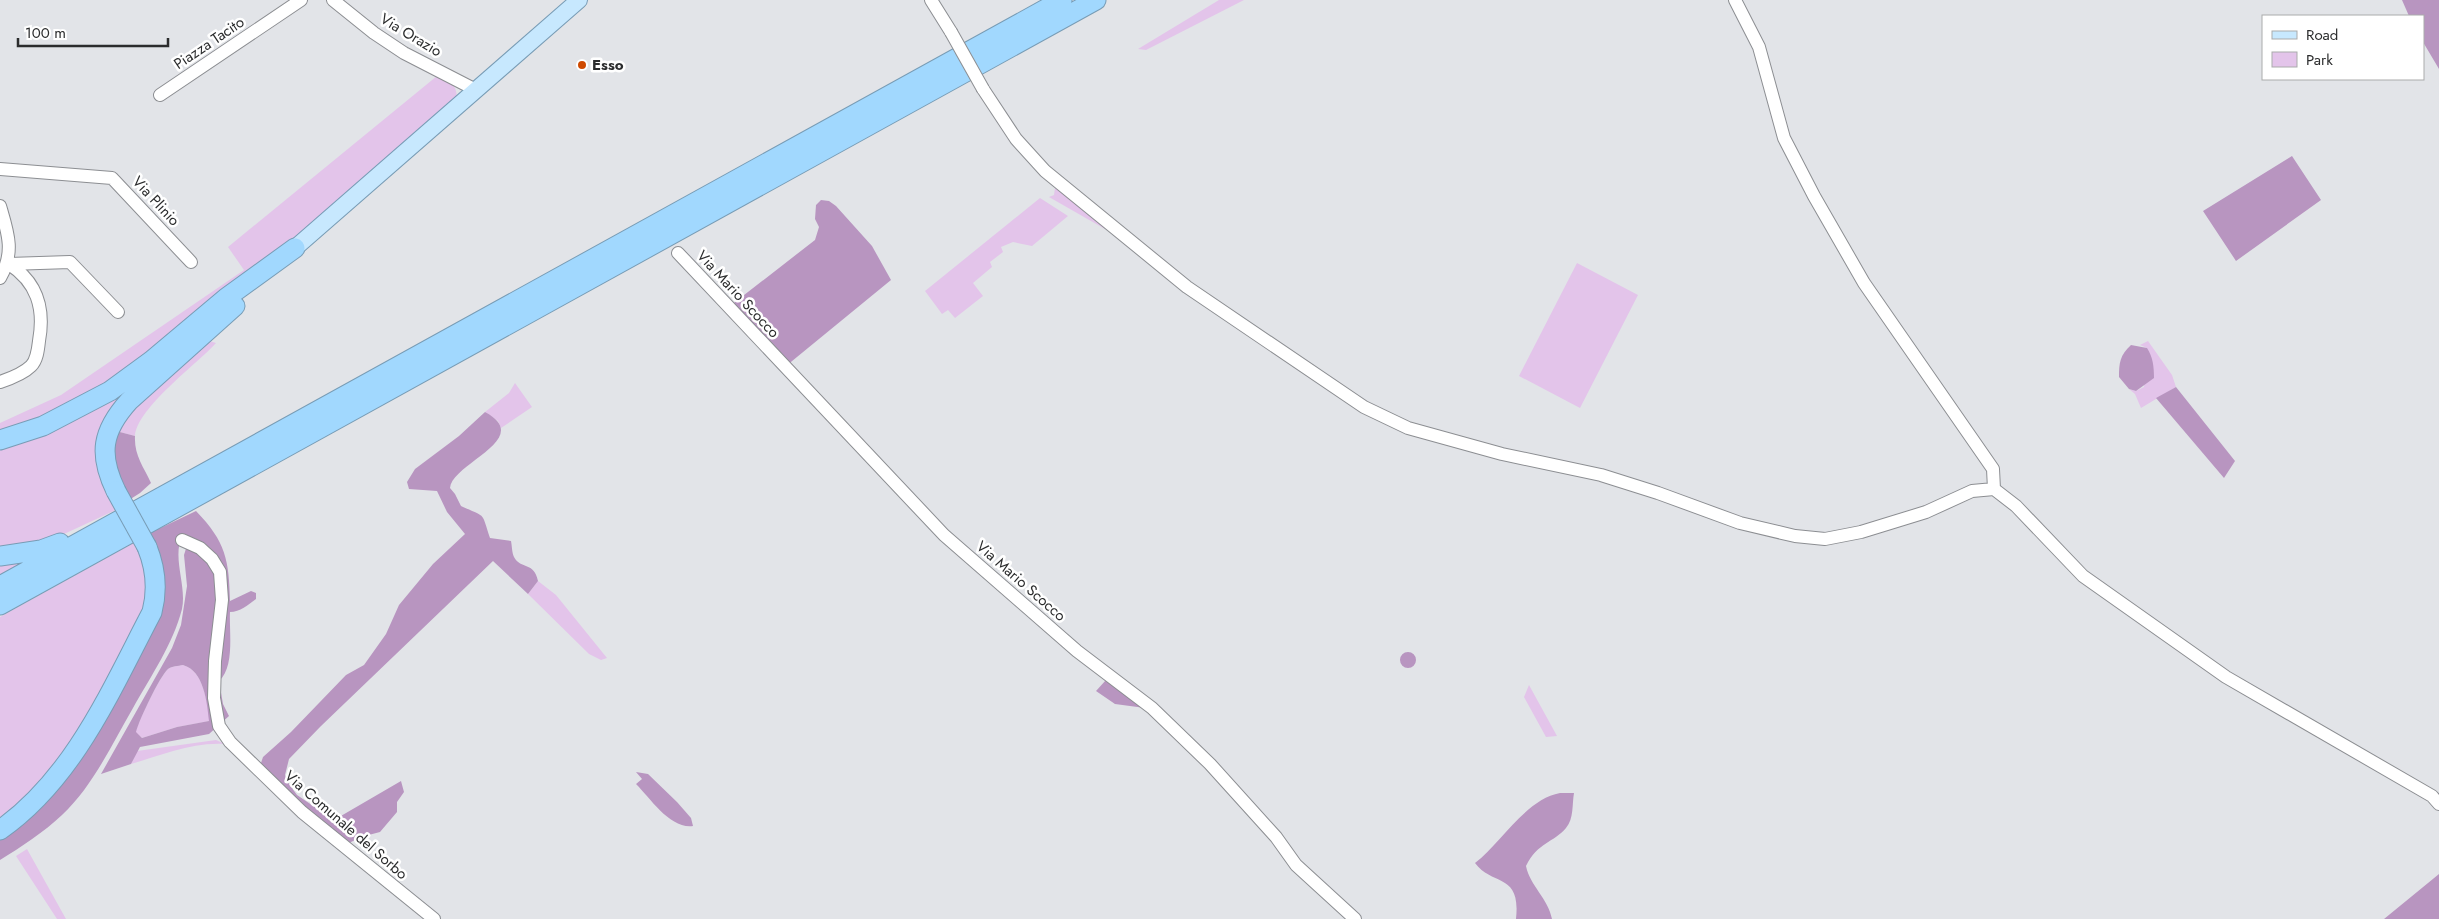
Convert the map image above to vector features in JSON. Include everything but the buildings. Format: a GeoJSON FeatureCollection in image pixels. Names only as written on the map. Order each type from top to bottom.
{"type":"FeatureCollection","features":[{"type":"Feature","properties":{"kind":"highway"},"geometry":{"type":"LineString","coordinates":[[0,586],[143,505],[1062,0]]}},
{"type":"Feature","properties":{"kind":"highway"},"geometry":{"type":"LineString","coordinates":[[0,606],[1096,0]]}},
{"type":"Feature","properties":{"kind":"highway"},"geometry":{"type":"LineString","coordinates":[[0,440],[43,426],[110,391],[151,361],[226,298],[295,248]]}},
{"type":"Feature","properties":{"kind":"highway"},"geometry":{"type":"LineString","coordinates":[[0,830],[20,816],[60,772],[85,737],[152,612],[156,596],[156,577],[147,547],[116,491],[105,463],[104,447],[108,431],[116,415],[128,401],[230,311],[295,248]]}},
{"type":"Feature","properties":{"kind":"highway"},"geometry":{"type":"LineString","coordinates":[[0,556],[41,550],[143,505]]}},
{"type":"Feature","properties":{"kind":"main road"},"geometry":{"type":"LineString","coordinates":[[295,248],[579,0]]}},
{"type":"Feature","properties":{"kind":"street","name":"Piazza Tacito"},"geometry":{"type":"LineString","coordinates":[[160,95],[301,0]]}},
{"type":"Feature","properties":{"kind":"street","name":"Via Orazio"},"geometry":{"type":"LineString","coordinates":[[333,0],[404,54],[476,90]]}},
{"type":"Feature","properties":{"kind":"street"},"geometry":{"type":"LineString","coordinates":[[931,0],[952,32],[983,89],[1016,139],[1045,171],[1187,287],[1364,407],[1408,428],[1502,454],[1601,475],[1658,493],[1740,523],[1794,536],[1825,539],[1861,532],[1926,512],[1972,491],[1994,489],[2016,506],[2083,576],[2226,677],[2376,762],[2432,796],[2439,804]]}},
{"type":"Feature","properties":{"kind":"street"},"geometry":{"type":"LineString","coordinates":[[1735,0],[1759,47],[1784,138],[1814,196],[1864,283],[1993,469],[1994,489]]}},
{"type":"Feature","properties":{"kind":"street","name":"Via Plinio"},"geometry":{"type":"LineString","coordinates":[[0,169],[112,178],[191,262]]}},
{"type":"Feature","properties":{"kind":"street"},"geometry":{"type":"LineString","coordinates":[[0,206],[9,235],[9,264],[0,278]]}},
{"type":"Feature","properties":{"kind":"street","name":"Via Mario Scocco"},"geometry":{"type":"LineString","coordinates":[[678,253],[944,535],[1077,651],[1152,708],[1215,770],[1276,837],[1296,865],[1355,919]]}},
{"type":"Feature","properties":{"kind":"street"},"geometry":{"type":"LineString","coordinates":[[9,264],[70,262],[118,312]]}},
{"type":"Feature","properties":{"kind":"street"},"geometry":{"type":"LineString","coordinates":[[0,382],[30,368],[35,361],[41,330],[42,312],[36,295],[22,273],[9,264]]}},
{"type":"Feature","properties":{"kind":"street","name":"Via Comunale del Sorbo"},"geometry":{"type":"LineString","coordinates":[[182,540],[200,548],[212,559],[220,572],[222,600],[215,661],[214,698],[219,726],[230,742],[302,812],[434,919]]}},
{"type":"Feature","properties":{"kind":"green space"},"geometry":{"type":"Polygon","coordinates":[[[1219,0],[1244,0],[1146,50],[1138,49],[1219,0]]]}},
{"type":"Feature","properties":{"kind":"green space"},"geometry":{"type":"Polygon","coordinates":[[[437,76],[452,84],[456,90],[457,100],[333,208],[107,388],[0,437],[0,423],[61,395],[244,270],[228,247],[437,76]]]}},
{"type":"Feature","properties":{"kind":"green space"},"geometry":{"type":"Polygon","coordinates":[[[1055,188],[1113,229],[1105,229],[1049,197],[1054,195],[1055,188]]]}},
{"type":"Feature","properties":{"kind":"green space"},"geometry":{"type":"Polygon","coordinates":[[[1040,198],[1068,216],[1032,246],[1013,242],[1001,247],[1003,252],[990,262],[992,267],[973,283],[983,296],[955,318],[948,310],[942,314],[925,291],[1040,198]]]}},
{"type":"Feature","properties":{"kind":"green space"},"geometry":{"type":"Polygon","coordinates":[[[1577,263],[1638,295],[1580,408],[1519,376],[1577,263]]]}},
{"type":"Feature","properties":{"kind":"green space"},"geometry":{"type":"Polygon","coordinates":[[[206,340],[216,343],[156,400],[138,425],[135,436],[116,431],[115,427],[206,340]]]}},
{"type":"Feature","properties":{"kind":"green space"},"geometry":{"type":"Polygon","coordinates":[[[2148,341],[2172,375],[2176,387],[2141,408],[2135,394],[2129,389],[2136,391],[2144,387],[2147,348],[2140,345],[2148,341]]]}},
{"type":"Feature","properties":{"kind":"green space"},"geometry":{"type":"Polygon","coordinates":[[[149,369],[113,413],[118,509],[36,547],[0,554],[0,447],[63,426],[149,369]]]}},
{"type":"Feature","properties":{"kind":"green space"},"geometry":{"type":"Polygon","coordinates":[[[515,383],[532,407],[501,428],[498,421],[485,412],[509,393],[515,383]]]}},
{"type":"Feature","properties":{"kind":"green space"},"geometry":{"type":"Polygon","coordinates":[[[135,542],[140,551],[154,596],[83,736],[0,827],[0,617],[135,542]]]}},
{"type":"Feature","properties":{"kind":"green space"},"geometry":{"type":"Polygon","coordinates":[[[37,555],[0,576],[0,561],[37,555]]]}},
{"type":"Feature","properties":{"kind":"green space"},"geometry":{"type":"Polygon","coordinates":[[[538,581],[556,595],[607,658],[601,660],[589,654],[528,594],[538,581]]]}},
{"type":"Feature","properties":{"kind":"green space"},"geometry":{"type":"Polygon","coordinates":[[[183,665],[190,668],[200,680],[206,697],[210,721],[177,727],[142,738],[135,732],[155,689],[168,669],[183,665]]]}},
{"type":"Feature","properties":{"kind":"green space"},"geometry":{"type":"Polygon","coordinates":[[[1529,685],[1557,736],[1546,737],[1524,697],[1529,685]]]}},
{"type":"Feature","properties":{"kind":"green space"},"geometry":{"type":"Polygon","coordinates":[[[216,740],[225,744],[189,747],[131,764],[137,751],[216,740]]]}},
{"type":"Feature","properties":{"kind":"green space"},"geometry":{"type":"Polygon","coordinates":[[[27,849],[66,919],[57,919],[16,856],[27,849]]]}},
{"type":"Feature","properties":{"kind":"shaded area"},"geometry":{"type":"Polygon","coordinates":[[[2402,0],[2439,0],[2439,69],[2424,44],[2424,15],[2409,15],[2402,0]]]}},
{"type":"Feature","properties":{"kind":"shaded area"},"geometry":{"type":"Polygon","coordinates":[[[2292,156],[2321,200],[2236,261],[2203,211],[2292,156]]]}},
{"type":"Feature","properties":{"kind":"shaded area"},"geometry":{"type":"Polygon","coordinates":[[[821,200],[829,201],[836,206],[872,246],[891,280],[786,366],[730,306],[815,240],[819,227],[815,219],[816,205],[821,200]]]}},
{"type":"Feature","properties":{"kind":"shaded area"},"geometry":{"type":"Polygon","coordinates":[[[2131,345],[2147,348],[2151,355],[2153,366],[2154,378],[2136,391],[2129,389],[2119,377],[2119,368],[2124,352],[2131,345]]]}},
{"type":"Feature","properties":{"kind":"shaded area"},"geometry":{"type":"Polygon","coordinates":[[[2176,387],[2235,461],[2224,478],[2156,398],[2176,387]]]}},
{"type":"Feature","properties":{"kind":"shaded area"},"geometry":{"type":"Polygon","coordinates":[[[485,412],[498,422],[501,432],[487,451],[463,469],[454,479],[450,488],[461,506],[482,516],[490,538],[511,541],[514,557],[517,561],[534,571],[538,581],[528,594],[493,561],[289,759],[285,775],[297,795],[334,820],[401,781],[404,792],[397,802],[397,812],[380,832],[361,837],[349,843],[259,769],[263,757],[291,732],[346,675],[364,665],[386,634],[399,605],[433,564],[465,534],[447,512],[437,491],[409,489],[407,482],[415,469],[459,436],[485,412]]]}},
{"type":"Feature","properties":{"kind":"shaded area"},"geometry":{"type":"Polygon","coordinates":[[[116,431],[135,436],[138,455],[151,483],[129,500],[111,469],[116,431]]]}},
{"type":"Feature","properties":{"kind":"shaded area"},"geometry":{"type":"Polygon","coordinates":[[[196,511],[214,532],[224,552],[227,563],[230,601],[251,591],[256,593],[256,599],[250,604],[230,612],[229,658],[224,675],[219,681],[223,704],[229,716],[209,734],[140,747],[131,764],[101,774],[172,648],[181,625],[187,586],[184,555],[189,539],[187,535],[183,534],[178,552],[183,590],[182,609],[173,635],[154,672],[93,778],[73,804],[48,827],[0,860],[0,837],[150,635],[148,534],[196,511]],[[183,665],[175,666],[164,673],[138,726],[136,732],[142,738],[177,727],[209,721],[203,688],[200,680],[190,668],[183,665]]]}},
{"type":"Feature","properties":{"kind":"shaded area"},"geometry":{"type":"Polygon","coordinates":[[[1405,652],[1411,652],[1416,657],[1414,666],[1405,668],[1400,663],[1400,657],[1405,652]]]}},
{"type":"Feature","properties":{"kind":"shaded area"},"geometry":{"type":"Polygon","coordinates":[[[1106,680],[1145,708],[1115,704],[1096,691],[1106,680]]]}},
{"type":"Feature","properties":{"kind":"shaded area"},"geometry":{"type":"Polygon","coordinates":[[[636,772],[648,774],[691,818],[693,826],[676,823],[662,812],[636,784],[642,779],[636,772]]]}},
{"type":"Feature","properties":{"kind":"shaded area"},"geometry":{"type":"Polygon","coordinates":[[[1560,793],[1574,793],[1572,816],[1569,824],[1561,833],[1535,852],[1526,866],[1531,880],[1547,905],[1552,919],[1516,919],[1516,904],[1510,887],[1482,870],[1475,863],[1525,813],[1548,797],[1560,793]]]}},
{"type":"Feature","properties":{"kind":"shaded area"},"geometry":{"type":"Polygon","coordinates":[[[2439,874],[2439,919],[2384,919],[2439,874]]]}},
{"type":"Feature","properties":{"kind":"place","name":"Esso"},"geometry":{"type":"Point","coordinates":[582,65]}}]}
